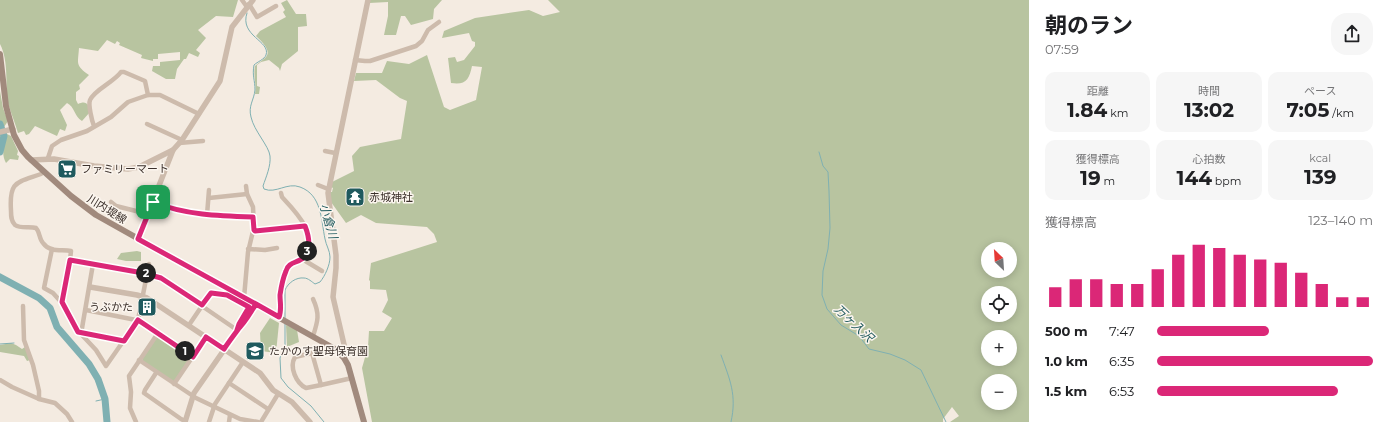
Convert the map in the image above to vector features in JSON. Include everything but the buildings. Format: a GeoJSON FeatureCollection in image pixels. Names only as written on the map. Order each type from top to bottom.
{"type":"FeatureCollection","features":[{"type":"Feature","properties":{"kind":"main road","name":"川内堤線"},"geometry":{"type":"LineString","coordinates":[[0,54],[5,101],[10,129],[24,153],[89,211],[335,349],[344,358],[352,378],[364,422]]}},
{"type":"Feature","properties":{"kind":"street"},"geometry":{"type":"LineString","coordinates":[[242,0],[249,4],[257,17],[276,6]]}},
{"type":"Feature","properties":{"kind":"street"},"geometry":{"type":"LineString","coordinates":[[344,358],[346,353],[333,297],[337,264],[328,189],[368,0]]}},
{"type":"Feature","properties":{"kind":"street"},"geometry":{"type":"LineString","coordinates":[[138,239],[173,150],[199,114],[220,81],[232,27],[249,4]]}},
{"type":"Feature","properties":{"kind":"street"},"geometry":{"type":"LineString","coordinates":[[355,60],[370,61],[416,46],[422,41],[428,30],[439,22]]}},
{"type":"Feature","properties":{"kind":"street"},"geometry":{"type":"LineString","coordinates":[[94,126],[90,101],[116,79],[121,72],[145,81],[148,95]]}},
{"type":"Feature","properties":{"kind":"street"},"geometry":{"type":"LineString","coordinates":[[48,158],[54,144],[63,139],[87,131],[111,117],[128,102],[148,95],[159,95],[199,114]]}},
{"type":"Feature","properties":{"kind":"street"},"geometry":{"type":"LineString","coordinates":[[147,124],[180,141],[203,141]]}},
{"type":"Feature","properties":{"kind":"street"},"geometry":{"type":"LineString","coordinates":[[0,132],[10,129]]}},
{"type":"Feature","properties":{"kind":"street"},"geometry":{"type":"LineString","coordinates":[[31,160],[48,158],[59,159],[94,166],[128,169],[139,167],[173,150]]}},
{"type":"Feature","properties":{"kind":"street"},"geometry":{"type":"LineString","coordinates":[[325,151],[335,152]]}},
{"type":"Feature","properties":{"kind":"street"},"geometry":{"type":"LineString","coordinates":[[44,171],[41,174],[22,180],[13,186],[10,198],[12,220],[14,224],[18,226],[36,228],[43,243],[52,249],[58,251],[70,250],[72,252],[62,302]]}},
{"type":"Feature","properties":{"kind":"street"},"geometry":{"type":"LineString","coordinates":[[318,185],[328,189]]}},
{"type":"Feature","properties":{"kind":"street"},"geometry":{"type":"LineString","coordinates":[[244,298],[248,249],[254,230],[253,207],[247,194],[246,186]]}},
{"type":"Feature","properties":{"kind":"street"},"geometry":{"type":"LineString","coordinates":[[207,215],[209,190]]}},
{"type":"Feature","properties":{"kind":"street"},"geometry":{"type":"LineString","coordinates":[[281,193],[282,197],[300,217],[305,226],[310,245],[302,259],[291,264],[286,271],[280,295],[283,319]]}},
{"type":"Feature","properties":{"kind":"street"},"geometry":{"type":"LineString","coordinates":[[208,198],[247,194]]}},
{"type":"Feature","properties":{"kind":"street"},"geometry":{"type":"LineString","coordinates":[[111,202],[116,206],[148,214]]}},
{"type":"Feature","properties":{"kind":"street"},"geometry":{"type":"LineString","coordinates":[[153,202],[172,209],[207,215],[253,217]]}},
{"type":"Feature","properties":{"kind":"street"},"geometry":{"type":"LineString","coordinates":[[254,230],[305,226]]}},
{"type":"Feature","properties":{"kind":"street"},"geometry":{"type":"LineString","coordinates":[[248,249],[265,250],[277,248]]}},
{"type":"Feature","properties":{"kind":"street"},"geometry":{"type":"LineString","coordinates":[[52,249],[44,288],[53,293],[62,302],[76,330],[96,350],[106,366],[138,320],[149,264]]}},
{"type":"Feature","properties":{"kind":"street"},"geometry":{"type":"LineString","coordinates":[[302,259],[322,271]]}},
{"type":"Feature","properties":{"kind":"street"},"geometry":{"type":"LineString","coordinates":[[70,260],[147,274],[161,278],[237,330]]}},
{"type":"Feature","properties":{"kind":"street"},"geometry":{"type":"LineString","coordinates":[[81,334],[93,264]]}},
{"type":"Feature","properties":{"kind":"street"},"geometry":{"type":"LineString","coordinates":[[90,287],[143,296],[261,374],[271,388],[295,405],[309,422]]}},
{"type":"Feature","properties":{"kind":"street"},"geometry":{"type":"LineString","coordinates":[[156,373],[144,393],[185,421],[192,396],[237,330],[249,307],[227,295],[214,293],[210,294],[189,325]]}},
{"type":"Feature","properties":{"kind":"street"},"geometry":{"type":"LineString","coordinates":[[313,299],[318,313],[318,321],[313,336]]}},
{"type":"Feature","properties":{"kind":"street"},"geometry":{"type":"LineString","coordinates":[[237,330],[242,326],[256,304]]}},
{"type":"Feature","properties":{"kind":"street"},"geometry":{"type":"LineString","coordinates":[[23,306],[24,340],[33,365],[39,391],[39,399]]}},
{"type":"Feature","properties":{"kind":"street"},"geometry":{"type":"LineString","coordinates":[[86,310],[138,320],[158,332],[193,357]]}},
{"type":"Feature","properties":{"kind":"street"},"geometry":{"type":"LineString","coordinates":[[136,422],[130,408],[131,392],[129,377],[158,332]]}},
{"type":"Feature","properties":{"kind":"street"},"geometry":{"type":"LineString","coordinates":[[81,334],[124,341]]}},
{"type":"Feature","properties":{"kind":"street"},"geometry":{"type":"LineString","coordinates":[[174,384],[206,337]]}},
{"type":"Feature","properties":{"kind":"street"},"geometry":{"type":"LineString","coordinates":[[321,385],[312,353],[295,357],[292,365],[297,381],[306,388],[321,385],[352,378]]}},
{"type":"Feature","properties":{"kind":"street"},"geometry":{"type":"LineString","coordinates":[[139,360],[156,373],[192,396],[240,421],[260,422],[278,394]]}},
{"type":"Feature","properties":{"kind":"street"},"geometry":{"type":"LineString","coordinates":[[209,422],[213,406],[243,362]]}},
{"type":"Feature","properties":{"kind":"street"},"geometry":{"type":"LineString","coordinates":[[0,380],[39,399],[57,405],[67,414],[72,422]]}},
{"type":"Feature","properties":{"kind":"street"},"geometry":{"type":"LineString","coordinates":[[229,383],[268,409]]}},
{"type":"Feature","properties":{"kind":"street"},"geometry":{"type":"LineString","coordinates":[[228,422],[230,415]]}},
{"type":"Feature","properties":{"kind":"green space"},"geometry":{"type":"Polygon","coordinates":[[[0,0],[238,0],[233,17],[216,16],[198,30],[206,38],[196,50],[200,53],[198,57],[189,53],[177,69],[175,79],[166,79],[152,71],[153,66],[160,66],[160,62],[180,60],[180,52],[158,54],[158,59],[153,59],[153,61],[141,58],[142,55],[119,45],[120,43],[117,41],[115,44],[107,40],[98,51],[79,48],[78,64],[81,69],[89,75],[79,85],[80,89],[76,92],[76,100],[78,104],[83,102],[87,104],[90,112],[82,121],[77,117],[72,107],[67,103],[60,110],[67,125],[65,131],[60,129],[57,136],[35,126],[29,134],[26,135],[24,131],[18,133],[7,96],[6,65],[0,44],[0,0]]]}},
{"type":"Feature","properties":{"kind":"green space"},"geometry":{"type":"Polygon","coordinates":[[[287,0],[296,14],[306,14],[307,26],[298,27],[298,51],[282,64],[280,71],[279,68],[269,60],[261,62],[257,65],[257,86],[260,87],[259,94],[255,94],[255,66],[265,58],[268,52],[256,36],[260,31],[286,17],[283,12],[285,10],[281,3],[287,0]]]}},
{"type":"Feature","properties":{"kind":"green space"},"geometry":{"type":"Polygon","coordinates":[[[370,0],[442,0],[434,9],[433,19],[411,25],[405,16],[401,16],[396,35],[384,35],[388,16],[388,2],[369,3],[370,0]]]}},
{"type":"Feature","properties":{"kind":"green space"},"geometry":{"type":"Polygon","coordinates":[[[548,0],[1029,0],[1029,422],[950,422],[959,416],[952,407],[943,419],[943,422],[372,422],[362,368],[368,347],[369,331],[384,331],[392,318],[382,312],[388,300],[386,290],[370,289],[369,280],[371,263],[437,242],[434,234],[427,227],[376,223],[361,215],[346,223],[331,202],[330,192],[332,192],[333,188],[331,187],[332,182],[354,171],[352,156],[360,147],[401,139],[407,101],[400,98],[376,80],[354,81],[356,73],[382,73],[387,61],[409,64],[427,55],[444,107],[450,110],[476,100],[482,67],[472,66],[470,75],[466,80],[460,83],[451,83],[448,58],[455,57],[457,62],[464,60],[475,46],[475,42],[472,41],[469,33],[442,38],[444,31],[475,18],[529,10],[543,16],[560,12],[548,0]]]}},
{"type":"Feature","properties":{"kind":"green space"},"geometry":{"type":"Polygon","coordinates":[[[0,91],[3,108],[8,121],[4,127],[7,134],[11,136],[18,151],[17,155],[19,156],[18,160],[10,159],[6,163],[3,152],[5,141],[1,140],[0,143],[0,91]]]}},
{"type":"Feature","properties":{"kind":"green space"},"geometry":{"type":"Polygon","coordinates":[[[141,252],[141,261],[126,261],[117,259],[121,253],[141,252]]]}},
{"type":"Feature","properties":{"kind":"green space"},"geometry":{"type":"Polygon","coordinates":[[[270,318],[279,323],[276,353],[261,351],[260,333],[270,318]]]}},
{"type":"Feature","properties":{"kind":"green space"},"geometry":{"type":"Polygon","coordinates":[[[286,325],[297,330],[299,342],[287,347],[286,325]]]}},
{"type":"Feature","properties":{"kind":"green space"},"geometry":{"type":"Polygon","coordinates":[[[157,336],[160,336],[189,356],[189,359],[175,381],[172,381],[143,361],[142,358],[157,336]]]}},
{"type":"Feature","properties":{"kind":"green space"},"geometry":{"type":"Polygon","coordinates":[[[11,343],[22,349],[25,347],[30,360],[27,361],[24,356],[0,352],[0,345],[11,343]]]}},
{"type":"Feature","properties":{"kind":"waterway","name":"小倉川"},"geometry":{"type":"LineString","coordinates":[[247,13],[247,27],[266,50],[266,55],[263,59],[254,65],[253,72],[255,90],[250,110],[253,122],[270,156],[269,168],[263,186],[264,189],[273,190],[295,186],[300,187],[313,196],[317,202],[330,255],[328,267],[320,282],[315,284],[305,278],[298,278],[286,287],[285,318]]}},
{"type":"Feature","properties":{"kind":"waterway"},"geometry":{"type":"LineString","coordinates":[[0,124],[4,136],[0,152]]}},
{"type":"Feature","properties":{"kind":"waterway","name":"万ヶ入沢"},"geometry":{"type":"LineString","coordinates":[[819,152],[823,166],[828,172],[829,191],[830,228],[828,249],[823,271],[822,295],[827,309],[841,325],[859,336],[869,349],[890,354],[905,360],[921,370],[946,422]]}},
{"type":"Feature","properties":{"kind":"waterway"},"geometry":{"type":"LineString","coordinates":[[0,277],[39,298],[50,308],[57,327],[89,364],[98,379],[105,399],[107,422]]}},
{"type":"Feature","properties":{"kind":"waterway","name":"小倉川"},"geometry":{"type":"LineString","coordinates":[[285,324],[285,345],[280,358],[281,378],[288,387],[311,406],[324,422]]}},
{"type":"Feature","properties":{"kind":"waterway"},"geometry":{"type":"LineString","coordinates":[[0,344],[14,343]]}},
{"type":"Feature","properties":{"kind":"waterway"},"geometry":{"type":"LineString","coordinates":[[721,355],[732,388],[733,412],[731,422]]}},
{"type":"Feature","properties":{"kind":"waterway"},"geometry":{"type":"LineString","coordinates":[[96,401],[105,399]]}},
{"type":"Feature","properties":{"kind":"place","name":"ファミリーマート"},"geometry":{"type":"Point","coordinates":[67,169]}},
{"type":"Feature","properties":{"kind":"place","name":"赤城神社"},"geometry":{"type":"Point","coordinates":[355,197]}},
{"type":"Feature","properties":{"kind":"place","name":"うぶかた"},"geometry":{"type":"Point","coordinates":[147,307]}},
{"type":"Feature","properties":{"kind":"place","name":"たかのす聖母保育園"},"geometry":{"type":"Point","coordinates":[255,351]}},
{"type":"Feature","properties":{"kind":"route"},"geometry":{"type":"LineString","coordinates":[[153,202],[138,239],[256,304],[242,326],[237,330],[224,349],[206,337],[193,357],[138,320],[124,341],[81,334],[78,332],[62,302],[70,260],[150,274],[161,278],[202,305],[211,293],[227,295],[249,307],[249,310],[239,324],[237,330],[242,326],[253,309],[256,304],[279,317],[281,308],[280,295],[286,269],[293,263],[302,259],[309,247],[310,243],[305,226],[255,231],[253,217],[207,215],[172,209],[153,202]]}}]}
